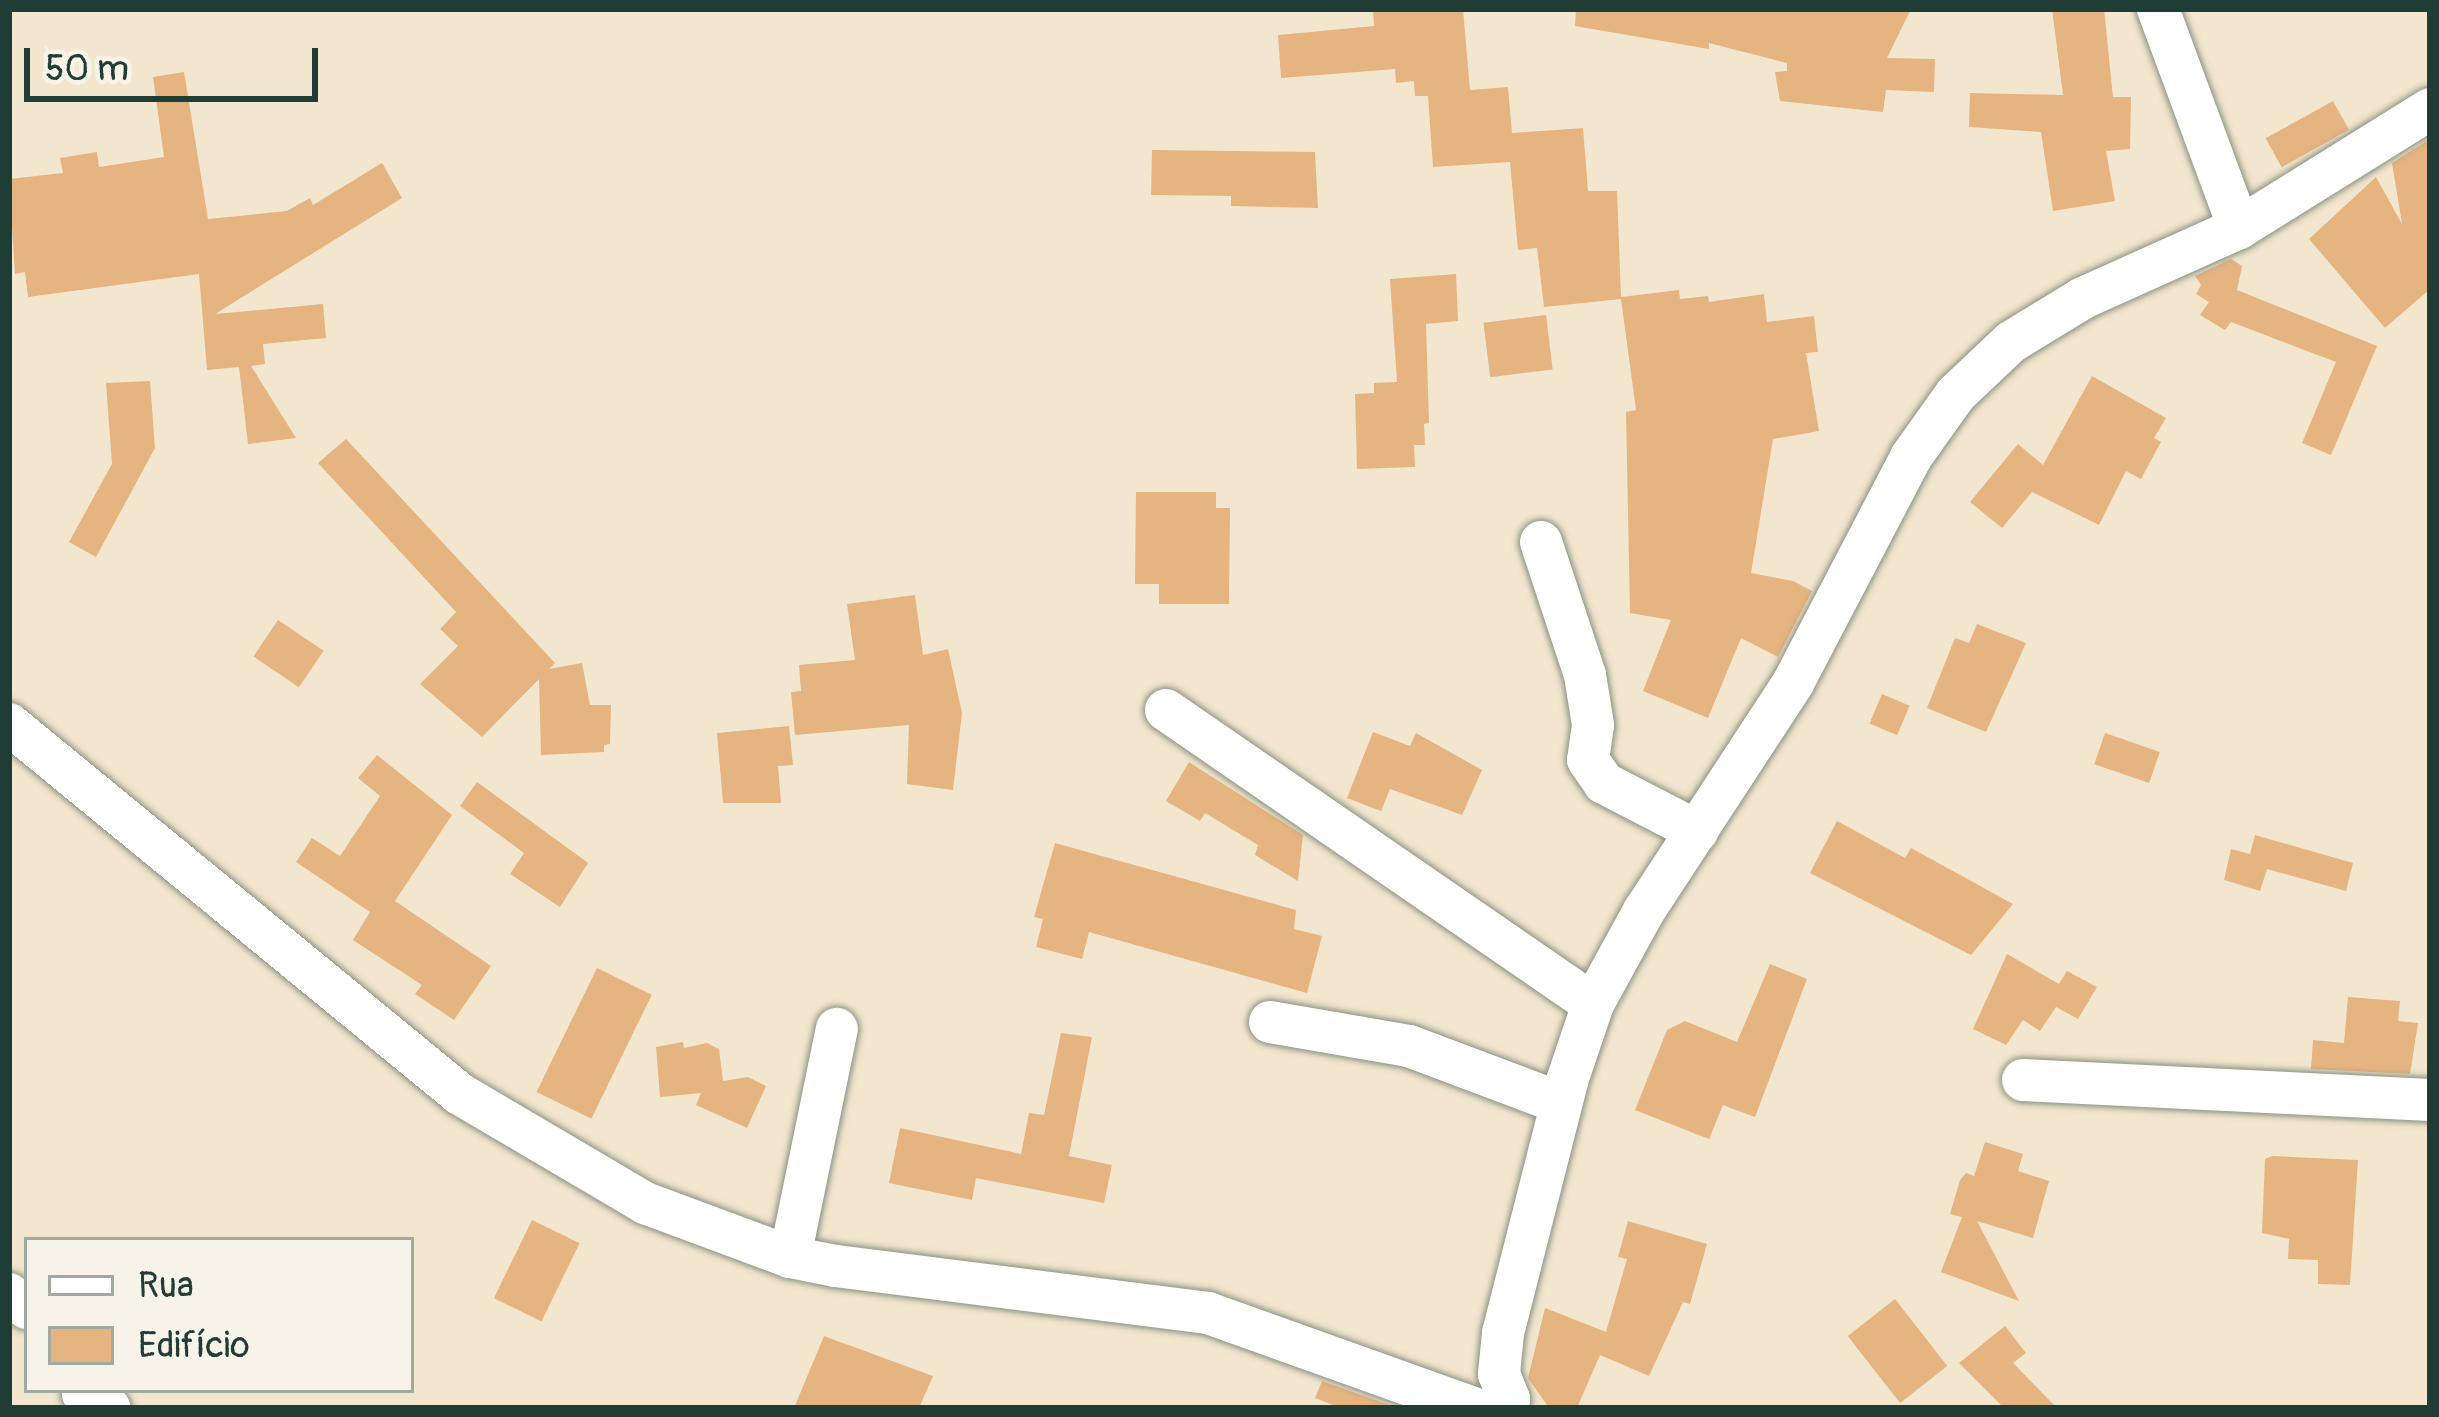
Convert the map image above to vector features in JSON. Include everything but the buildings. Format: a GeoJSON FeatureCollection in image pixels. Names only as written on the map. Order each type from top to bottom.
{"type":"FeatureCollection","features":[{"type":"Feature","properties":{"kind":"street"},"geometry":{"type":"LineString","coordinates":[[2158,9],[2239,228]]}},
{"type":"Feature","properties":{"kind":"street"},"geometry":{"type":"LineString","coordinates":[[9,724],[460,1094],[645,1204],[790,1257],[1208,1313],[1502,1406],[1502,1333],[1561,1103],[1593,1004],[1644,911],[1793,683],[1911,457],[1956,394],[2012,342],[2083,298],[2239,228],[2430,109]]}},
{"type":"Feature","properties":{"kind":"street"},"geometry":{"type":"LineString","coordinates":[[1541,542],[1586,675],[1593,725],[1588,760],[1604,783],[1697,831]]}},
{"type":"Feature","properties":{"kind":"street"},"geometry":{"type":"LineString","coordinates":[[1166,710],[1593,1004]]}},
{"type":"Feature","properties":{"kind":"street"},"geometry":{"type":"LineString","coordinates":[[1270,1022],[1409,1046],[1561,1103]]}},
{"type":"Feature","properties":{"kind":"street"},"geometry":{"type":"LineString","coordinates":[[790,1257],[837,1029]]}},
{"type":"Feature","properties":{"kind":"street"},"geometry":{"type":"LineString","coordinates":[[2024,1080],[2430,1100]]}},
{"type":"Feature","properties":{"kind":"street"},"geometry":{"type":"LineString","coordinates":[[84,1393],[109,1408]]}}]}
